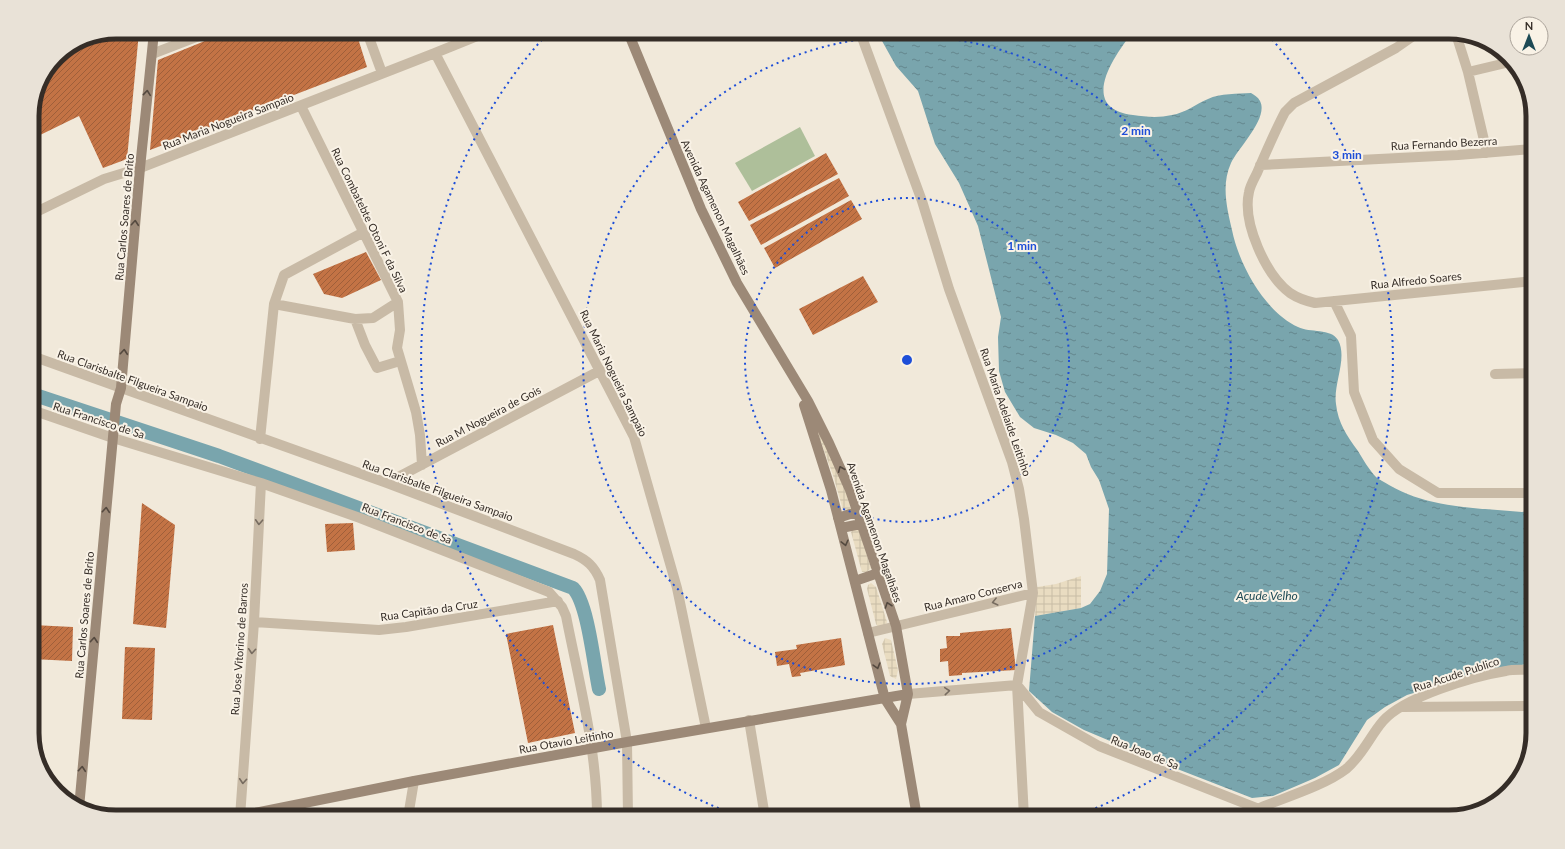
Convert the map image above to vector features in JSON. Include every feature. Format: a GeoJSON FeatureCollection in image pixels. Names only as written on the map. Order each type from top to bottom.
{"type":"FeatureCollection","features":[{"type":"Feature","properties":{"kind":"main road","name":"Rua Carlos Soares de Brito"},"geometry":{"type":"LineString","coordinates":[[79,800],[112,438],[116,404],[121,388],[140,168],[153,39]]}},
{"type":"Feature","properties":{"kind":"main road","name":"Avenida Agamenon Magalhães"},"geometry":{"type":"LineString","coordinates":[[631,39],[701,209],[737,283],[798,384],[835,455],[860,519],[896,626],[908,694]]}},
{"type":"Feature","properties":{"kind":"main road","name":"Avenida Agamenon Magalhães"},"geometry":{"type":"LineString","coordinates":[[798,384],[840,523],[885,699],[901,724]]}},
{"type":"Feature","properties":{"kind":"main road"},"geometry":{"type":"LineString","coordinates":[[840,523],[860,519]]}},
{"type":"Feature","properties":{"kind":"main road"},"geometry":{"type":"LineString","coordinates":[[855,581],[878,573]]}},
{"type":"Feature","properties":{"kind":"main road","name":"Rua Otavio Leitinho"},"geometry":{"type":"LineString","coordinates":[[270,810],[591,748],[908,694]]}},
{"type":"Feature","properties":{"kind":"main road"},"geometry":{"type":"LineString","coordinates":[[908,694],[901,724],[915,810]]}},
{"type":"Feature","properties":{"kind":"street"},"geometry":{"type":"LineString","coordinates":[[152,54],[191,39]]}},
{"type":"Feature","properties":{"kind":"street"},"geometry":{"type":"LineString","coordinates":[[370,39],[382,73]]}},
{"type":"Feature","properties":{"kind":"street","name":"Rua Maria Nogueira Sampaio"},"geometry":{"type":"LineString","coordinates":[[39,211],[104,179],[140,168],[470,39]]}},
{"type":"Feature","properties":{"kind":"street","name":"Rua Maria Adelaide Leitinho"},"geometry":{"type":"LineString","coordinates":[[863,39],[922,201],[949,289],[1012,462],[1020,489],[1033,593],[1017,685],[1024,810]]}},
{"type":"Feature","properties":{"kind":"street"},"geometry":{"type":"LineString","coordinates":[[1260,165],[1285,112],[1294,103],[1396,48],[1409,39]]}},
{"type":"Feature","properties":{"kind":"street"},"geometry":{"type":"LineString","coordinates":[[1458,40],[1468,72],[1487,153]]}},
{"type":"Feature","properties":{"kind":"street","name":"Rua Maria Nogueira Sampaio"},"geometry":{"type":"LineString","coordinates":[[435,53],[601,370],[634,437],[677,588],[706,728]]}},
{"type":"Feature","properties":{"kind":"street"},"geometry":{"type":"LineString","coordinates":[[1468,72],[1505,63]]}},
{"type":"Feature","properties":{"kind":"street","name":"Rua Combatebte Otoni F da Silva"},"geometry":{"type":"LineString","coordinates":[[301,106],[362,233],[398,302],[400,330],[397,348],[416,412],[420,435],[422,465]]}},
{"type":"Feature","properties":{"kind":"street","name":"Rua Fernando Bezerra"},"geometry":{"type":"LineString","coordinates":[[1260,165],[1526,150]]}},
{"type":"Feature","properties":{"kind":"street","name":"Rua Alfredo Soares"},"geometry":{"type":"LineString","coordinates":[[1260,165],[1249,192],[1248,208],[1252,232],[1264,260],[1278,280],[1290,292],[1303,300],[1315,303],[1526,282]]}},
{"type":"Feature","properties":{"kind":"street"},"geometry":{"type":"LineString","coordinates":[[260,439],[274,304],[284,275],[362,233]]}},
{"type":"Feature","properties":{"kind":"street"},"geometry":{"type":"LineString","coordinates":[[1334,301],[1351,336],[1354,392],[1373,440],[1399,469],[1438,493],[1526,493]]}},
{"type":"Feature","properties":{"kind":"street"},"geometry":{"type":"LineString","coordinates":[[274,304],[355,319],[372,318],[398,302]]}},
{"type":"Feature","properties":{"kind":"street"},"geometry":{"type":"LineString","coordinates":[[355,319],[365,345],[377,368],[400,361]]}},
{"type":"Feature","properties":{"kind":"street","name":"Rua Clarisbalte Filgueira Sampaio"},"geometry":{"type":"LineString","coordinates":[[39,359],[260,439],[387,483],[588,560],[595,569],[600,580],[627,742],[628,810]]}},
{"type":"Feature","properties":{"kind":"street","name":"Rua M Nogueira de Gois"},"geometry":{"type":"LineString","coordinates":[[387,483],[601,370]]}},
{"type":"Feature","properties":{"kind":"street"},"geometry":{"type":"LineString","coordinates":[[1495,374],[1526,373]]}},
{"type":"Feature","properties":{"kind":"street","name":"Rua Francisco de Sa"},"geometry":{"type":"LineString","coordinates":[[39,412],[112,438],[261,483],[360,518],[541,587],[549,592],[558,601],[566,616],[591,748],[596,783],[598,810]]}},
{"type":"Feature","properties":{"kind":"street","name":"Rua Jose Vitorino de Barros"},"geometry":{"type":"LineString","coordinates":[[240,810],[254,622],[261,483]]}},
{"type":"Feature","properties":{"kind":"street","name":"Rua Amaro Conserva"},"geometry":{"type":"LineString","coordinates":[[868,633],[1033,593]]}},
{"type":"Feature","properties":{"kind":"street","name":"Rua Capitão da Cruz"},"geometry":{"type":"LineString","coordinates":[[254,622],[378,630],[406,627],[558,601]]}},
{"type":"Feature","properties":{"kind":"street","name":"Rua Acude Publico"},"geometry":{"type":"LineString","coordinates":[[1257,809],[1322,782],[1345,770],[1357,758],[1383,721],[1401,706],[1425,695],[1486,675],[1507,670],[1526,670]]}},
{"type":"Feature","properties":{"kind":"street"},"geometry":{"type":"LineString","coordinates":[[908,694],[1017,685]]}},
{"type":"Feature","properties":{"kind":"street","name":"Rua Joao de Sa"},"geometry":{"type":"LineString","coordinates":[[1017,685],[1039,712],[1099,746],[1257,809]]}},
{"type":"Feature","properties":{"kind":"street"},"geometry":{"type":"LineString","coordinates":[[1401,706],[1526,706]]}},
{"type":"Feature","properties":{"kind":"street"},"geometry":{"type":"LineString","coordinates":[[749,720],[763,810]]}},
{"type":"Feature","properties":{"kind":"street"},"geometry":{"type":"LineString","coordinates":[[409,810],[414,781]]}},
{"type":"Feature","properties":{"kind":"green space"},"geometry":{"type":"Polygon","coordinates":[[[800,127],[815,156],[752,191],[735,163],[800,127]]]}},
{"type":"Feature","properties":{"kind":"shaded area"},"geometry":{"type":"Polygon","coordinates":[[[810,412],[839,471],[851,509],[849,511],[843,510],[833,475],[810,412]]]}},
{"type":"Feature","properties":{"kind":"shaded area"},"geometry":{"type":"Polygon","coordinates":[[[855,528],[859,530],[871,568],[867,572],[862,572],[851,532],[855,528]]]}},
{"type":"Feature","properties":{"kind":"shaded area"},"geometry":{"type":"Polygon","coordinates":[[[1081,576],[1081,608],[1035,616],[1037,587],[1056,584],[1081,576]]]}},
{"type":"Feature","properties":{"kind":"shaded area"},"geometry":{"type":"Polygon","coordinates":[[[871,583],[876,587],[887,622],[886,624],[878,627],[867,589],[868,585],[871,583]]]}},
{"type":"Feature","properties":{"kind":"shaded area"},"geometry":{"type":"Polygon","coordinates":[[[885,638],[891,640],[898,670],[896,679],[890,676],[882,644],[885,638]]]}},
{"type":"Feature","properties":{"kind":"water","name":"Açude Velho"},"geometry":{"type":"Polygon","coordinates":[[[881,39],[1127,39],[1110,67],[1105,80],[1104,92],[1107,103],[1116,110],[1138,116],[1162,117],[1181,112],[1213,97],[1229,94],[1251,93],[1257,97],[1262,108],[1260,116],[1252,133],[1231,163],[1226,180],[1228,213],[1235,244],[1247,272],[1264,299],[1286,320],[1303,329],[1325,332],[1335,336],[1338,340],[1341,347],[1341,363],[1336,388],[1337,411],[1347,435],[1377,478],[1404,493],[1436,503],[1470,508],[1526,511],[1526,664],[1491,670],[1407,695],[1385,707],[1367,720],[1339,765],[1315,778],[1273,796],[1252,798],[1167,765],[1084,730],[1052,712],[1029,691],[1035,616],[1081,608],[1090,604],[1100,591],[1107,574],[1109,509],[1099,480],[1091,467],[1086,454],[1073,443],[1056,435],[1034,428],[1020,417],[1005,392],[999,371],[998,337],[1001,317],[978,226],[959,183],[935,144],[918,91],[896,66],[881,39]]]}},
{"type":"Feature","properties":{"kind":"building"},"geometry":{"type":"Polygon","coordinates":[[[116,39],[138,39],[127,159],[103,168],[79,116],[39,136],[39,111],[42,96],[49,78],[58,65],[78,49],[91,43],[116,39]]]}},
{"type":"Feature","properties":{"kind":"building"},"geometry":{"type":"Polygon","coordinates":[[[210,39],[358,39],[367,67],[150,150],[158,60],[210,39]]]}},
{"type":"Feature","properties":{"kind":"building"},"geometry":{"type":"Polygon","coordinates":[[[826,153],[838,174],[749,221],[738,202],[826,153]]]}},
{"type":"Feature","properties":{"kind":"building"},"geometry":{"type":"Polygon","coordinates":[[[839,178],[849,196],[761,245],[750,225],[839,178]]]}},
{"type":"Feature","properties":{"kind":"building"},"geometry":{"type":"Polygon","coordinates":[[[851,200],[862,219],[775,268],[764,248],[851,200]]]}},
{"type":"Feature","properties":{"kind":"building"},"geometry":{"type":"Polygon","coordinates":[[[366,252],[381,280],[342,298],[324,294],[313,274],[366,252]]]}},
{"type":"Feature","properties":{"kind":"building"},"geometry":{"type":"Polygon","coordinates":[[[863,276],[878,302],[813,335],[799,309],[863,276]]]}},
{"type":"Feature","properties":{"kind":"building"},"geometry":{"type":"Polygon","coordinates":[[[142,503],[175,525],[166,628],[133,624],[142,503]]]}},
{"type":"Feature","properties":{"kind":"building"},"geometry":{"type":"Polygon","coordinates":[[[353,523],[355,550],[327,552],[325,524],[353,523]]]}},
{"type":"Feature","properties":{"kind":"building"},"geometry":{"type":"Polygon","coordinates":[[[39,625],[73,627],[72,661],[39,659],[39,625]]]}},
{"type":"Feature","properties":{"kind":"building"},"geometry":{"type":"Polygon","coordinates":[[[553,625],[575,733],[528,743],[506,634],[553,625]]]}},
{"type":"Feature","properties":{"kind":"building"},"geometry":{"type":"Polygon","coordinates":[[[1011,628],[1016,670],[962,673],[962,675],[949,676],[948,661],[940,662],[940,649],[947,648],[946,636],[960,636],[960,633],[1011,628]]]}},
{"type":"Feature","properties":{"kind":"building"},"geometry":{"type":"Polygon","coordinates":[[[841,638],[845,665],[800,673],[801,676],[792,677],[789,664],[777,666],[775,652],[797,649],[796,645],[841,638]]]}},
{"type":"Feature","properties":{"kind":"building"},"geometry":{"type":"Polygon","coordinates":[[[125,647],[155,648],[152,720],[122,719],[125,647]]]}},
{"type":"Feature","properties":{"kind":"waterway"},"geometry":{"type":"LineString","coordinates":[[39,396],[219,456],[573,588],[583,607],[590,636],[599,689]]}}]}
